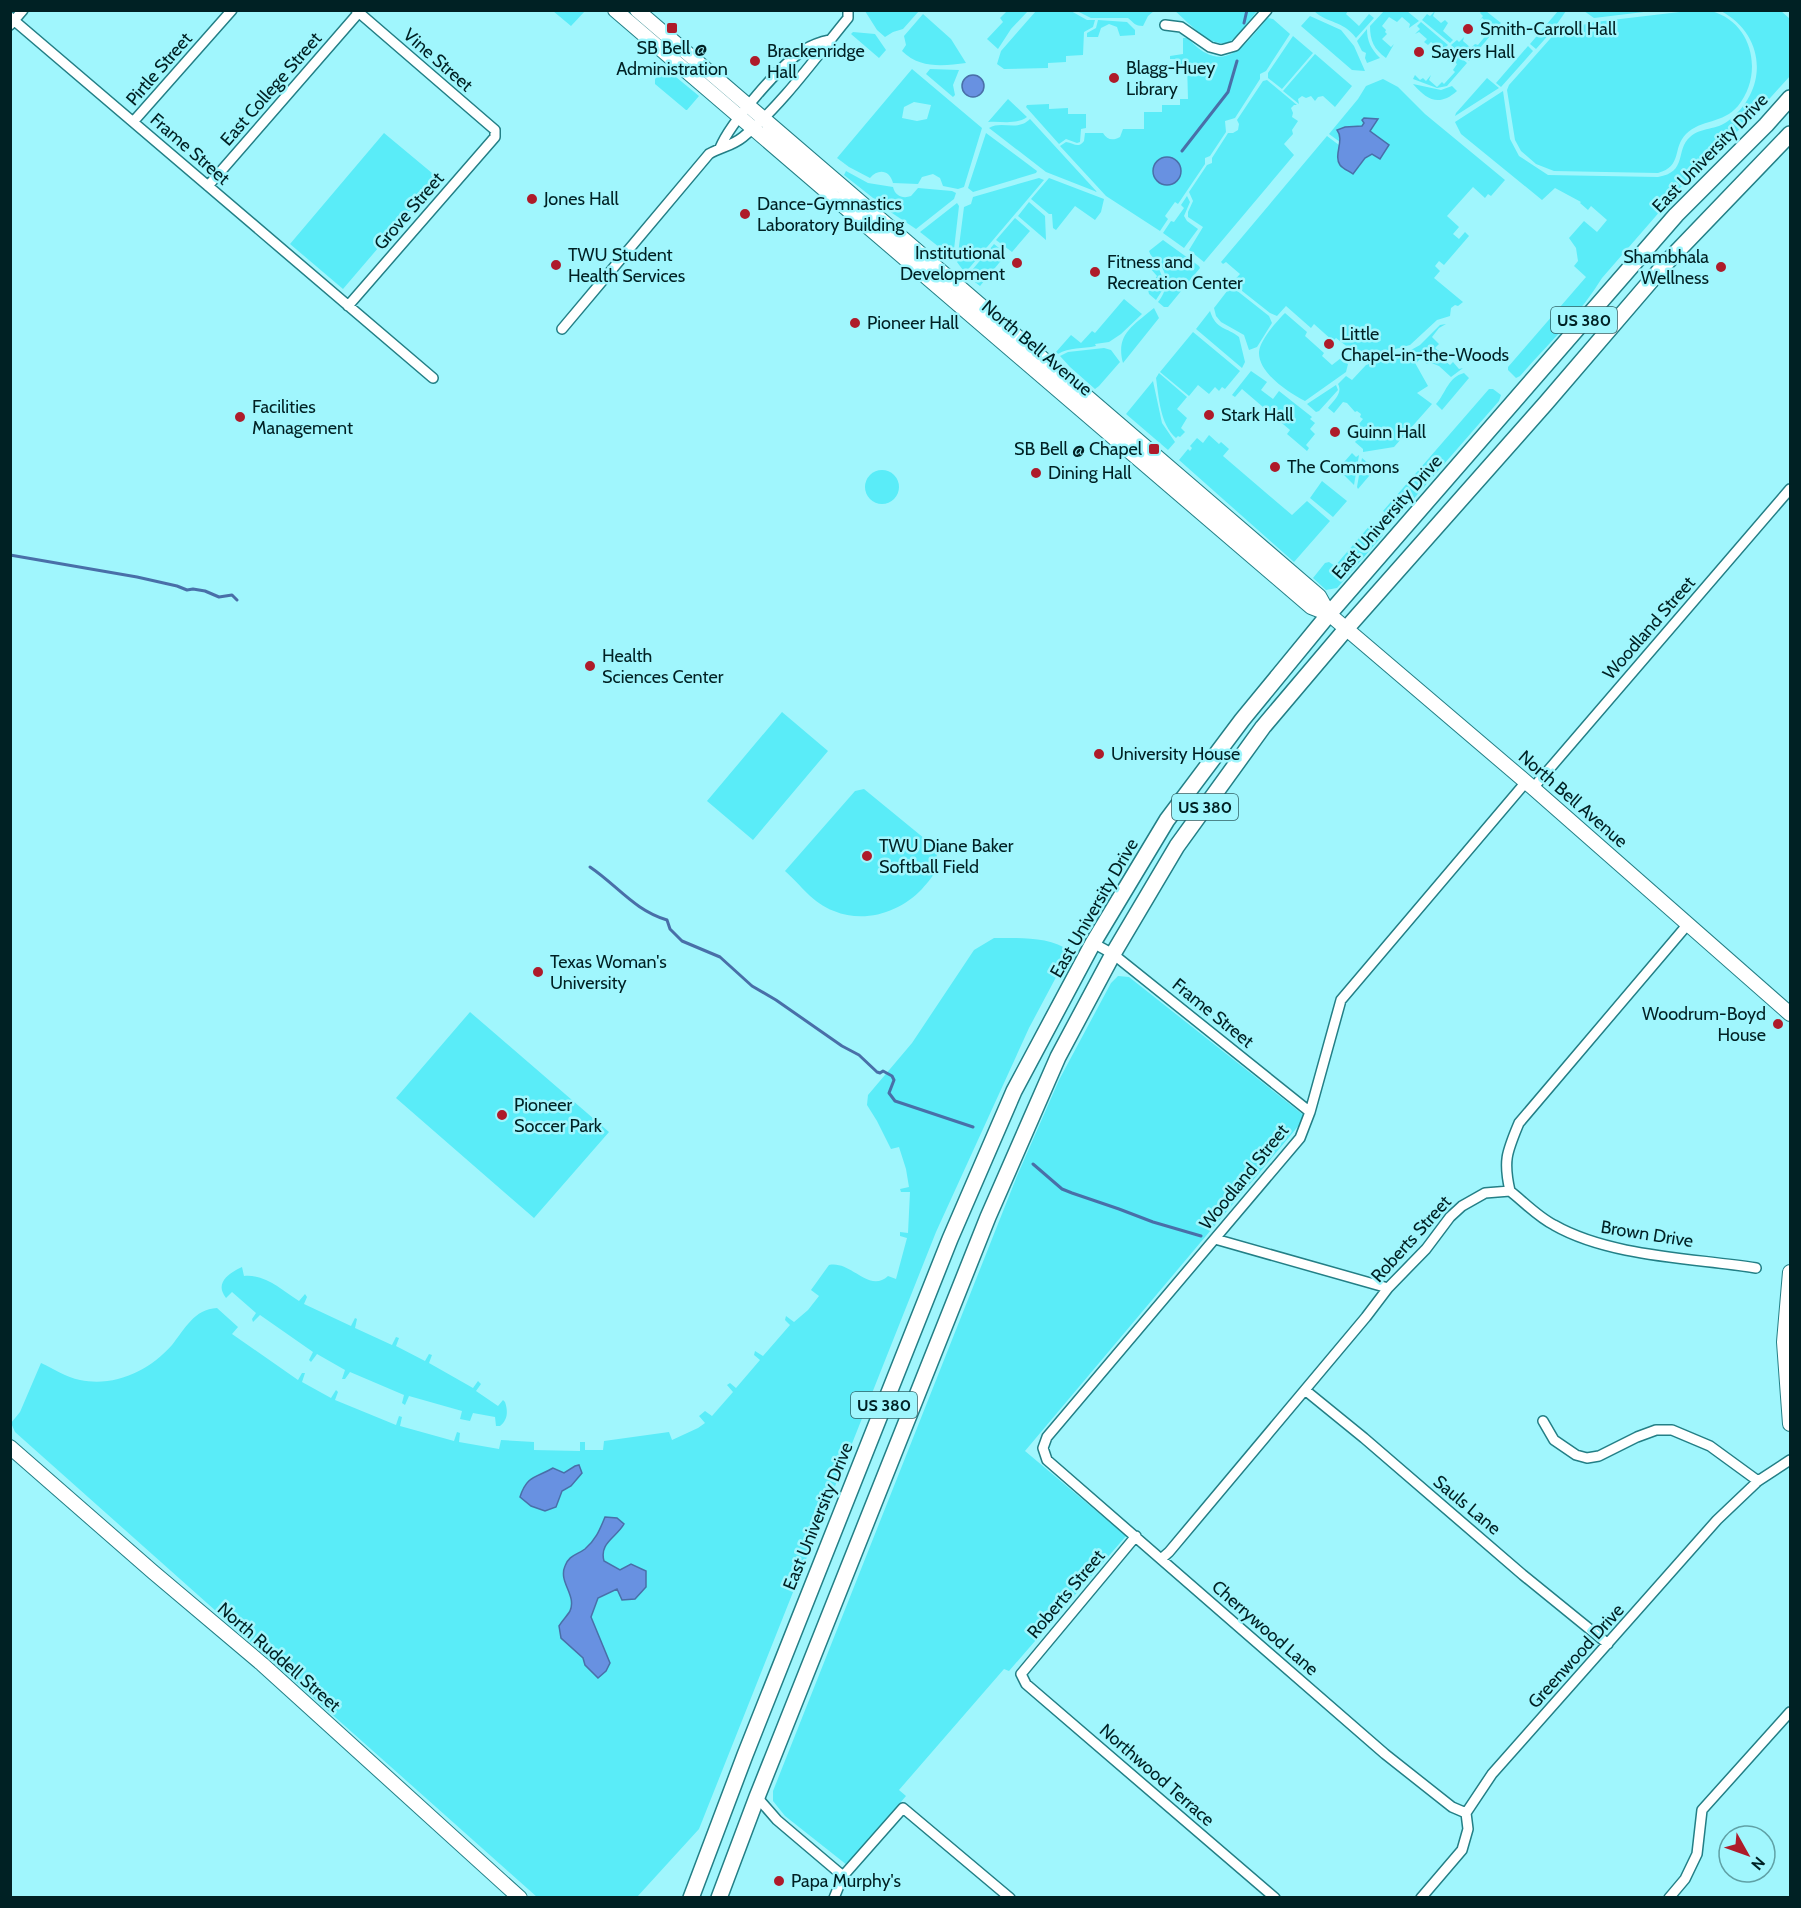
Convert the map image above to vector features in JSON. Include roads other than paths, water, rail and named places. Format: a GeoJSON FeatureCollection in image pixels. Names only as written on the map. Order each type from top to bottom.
{"type":"FeatureCollection","features":[{"type":"Feature","properties":{"kind":"main road","name":"North Bell Avenue"},"geometry":{"type":"LineString","coordinates":[[615,10],[1302,600],[1311,607],[1329,614]]}},
{"type":"Feature","properties":{"kind":"main road","name":"North Bell Avenue"},"geometry":{"type":"LineString","coordinates":[[637,10],[1319,596],[1329,614],[1530,785],[1791,1014]]}},
{"type":"Feature","properties":{"kind":"main road","name":"East University Drive"},"geometry":{"type":"LineString","coordinates":[[691,1898],[950,1239],[1014,1091],[1094,943],[1167,820],[1242,720],[1329,614],[1676,215],[1791,98]]}},
{"type":"Feature","properties":{"kind":"main road","name":"US 380"},"geometry":{"type":"LineString","coordinates":[[719,1898],[988,1217],[1058,1057],[1113,954],[1177,846],[1263,727],[1346,629],[1667,262],[1791,134]]}},
{"type":"Feature","properties":{"kind":"main road"},"geometry":{"type":"LineString","coordinates":[[1791,1272],[1784,1342],[1791,1424]]}},
{"type":"Feature","properties":{"kind":"main road","name":"North Ruddell Street"},"geometry":{"type":"LineString","coordinates":[[10,1447],[262,1664],[520,1898]]}},
{"type":"Feature","properties":{"kind":"street"},"geometry":{"type":"LineString","coordinates":[[12,21],[23,10]]}},
{"type":"Feature","properties":{"kind":"street","name":"Pirtle Street"},"geometry":{"type":"LineString","coordinates":[[134,122],[232,10]]}},
{"type":"Feature","properties":{"kind":"street"},"geometry":{"type":"LineString","coordinates":[[562,329],[709,154],[734,143],[763,118],[848,18],[848,10]]}},
{"type":"Feature","properties":{"kind":"street"},"geometry":{"type":"LineString","coordinates":[[1165,25],[1180,27],[1210,47],[1221,50],[1235,46],[1267,10]]}},
{"type":"Feature","properties":{"kind":"street","name":"Vine Street"},"geometry":{"type":"LineString","coordinates":[[358,11],[495,130],[495,136]]}},
{"type":"Feature","properties":{"kind":"street","name":"East College Street"},"geometry":{"type":"LineString","coordinates":[[208,186],[358,11]]}},
{"type":"Feature","properties":{"kind":"street","name":"Frame Street"},"geometry":{"type":"LineString","coordinates":[[12,21],[134,122],[433,378]]}},
{"type":"Feature","properties":{"kind":"street"},"geometry":{"type":"LineString","coordinates":[[720,148],[738,117],[785,65],[803,50],[830,40]]}},
{"type":"Feature","properties":{"kind":"street","name":"Grove Street"},"geometry":{"type":"LineString","coordinates":[[348,306],[495,136]]}},
{"type":"Feature","properties":{"kind":"street","name":"Woodland Street"},"geometry":{"type":"LineString","coordinates":[[1047,1460],[1043,1448],[1047,1437],[1300,1138],[1310,1112],[1341,1000],[1791,489]]}},
{"type":"Feature","properties":{"kind":"street"},"geometry":{"type":"LineString","coordinates":[[1510,1191],[1505,1163],[1519,1123],[1688,924]]}},
{"type":"Feature","properties":{"kind":"street","name":"Frame Street"},"geometry":{"type":"LineString","coordinates":[[1094,943],[1113,954],[1310,1112]]}},
{"type":"Feature","properties":{"kind":"street","name":"Brown Drive"},"geometry":{"type":"LineString","coordinates":[[1510,1191],[1552,1225],[1593,1243],[1632,1251],[1756,1268]]}},
{"type":"Feature","properties":{"kind":"street","name":"Roberts Street"},"geometry":{"type":"LineString","coordinates":[[1161,1559],[1305,1390],[1388,1288],[1426,1249],[1450,1217],[1462,1206],[1485,1193],[1510,1191]]}},
{"type":"Feature","properties":{"kind":"street"},"geometry":{"type":"LineString","coordinates":[[1215,1239],[1388,1288]]}},
{"type":"Feature","properties":{"kind":"street","name":"Sauls Lane"},"geometry":{"type":"LineString","coordinates":[[1305,1390],[1379,1450],[1531,1582],[1608,1644]]}},
{"type":"Feature","properties":{"kind":"street"},"geometry":{"type":"LineString","coordinates":[[1543,1421],[1554,1440],[1576,1455],[1587,1458],[1599,1456],[1656,1430],[1672,1430],[1710,1446],[1758,1481]]}},
{"type":"Feature","properties":{"kind":"street","name":"Cherrywood Lane"},"geometry":{"type":"LineString","coordinates":[[1047,1460],[1385,1754],[1452,1807],[1466,1813]]}},
{"type":"Feature","properties":{"kind":"street","name":"Greenwood Drive"},"geometry":{"type":"LineString","coordinates":[[1466,1813],[1492,1774],[1717,1520],[1758,1481],[1791,1460]]}},
{"type":"Feature","properties":{"kind":"street","name":"Roberts Street"},"geometry":{"type":"LineString","coordinates":[[1021,1674],[1136,1536]]}},
{"type":"Feature","properties":{"kind":"street","name":"Northwood Terrace"},"geometry":{"type":"LineString","coordinates":[[1021,1674],[1026,1684],[1275,1898]]}},
{"type":"Feature","properties":{"kind":"street"},"geometry":{"type":"LineString","coordinates":[[1669,1898],[1685,1879],[1697,1854],[1702,1810],[1791,1712]]}},
{"type":"Feature","properties":{"kind":"street"},"geometry":{"type":"LineString","coordinates":[[757,1797],[777,1820],[843,1876]]}},
{"type":"Feature","properties":{"kind":"street"},"geometry":{"type":"LineString","coordinates":[[834,1898],[843,1876],[903,1808],[1010,1898]]}},
{"type":"Feature","properties":{"kind":"street"},"geometry":{"type":"LineString","coordinates":[[1421,1898],[1462,1850],[1468,1829],[1466,1813]]}},
{"type":"Feature","properties":{"kind":"waterway"},"geometry":{"type":"LineString","coordinates":[[1244,23],[1247,10]]}},
{"type":"Feature","properties":{"kind":"waterway"},"geometry":{"type":"LineString","coordinates":[[1182,151],[1228,92],[1237,61]]}},
{"type":"Feature","properties":{"kind":"waterway"},"geometry":{"type":"LineString","coordinates":[[10,555],[137,577],[187,590],[205,591],[219,597],[232,595],[237,600]]}},
{"type":"Feature","properties":{"kind":"waterway"},"geometry":{"type":"LineString","coordinates":[[590,867],[636,904],[655,916],[667,920],[670,929],[682,941],[720,957],[752,986],[859,1055],[877,1072],[883,1071],[892,1076],[894,1080],[889,1093],[895,1101],[973,1127]]}},
{"type":"Feature","properties":{"kind":"waterway"},"geometry":{"type":"LineString","coordinates":[[1033,1164],[1062,1189],[1153,1222],[1201,1236]]}},
{"type":"Feature","properties":{"kind":"place","name":"SB Bell @ Administration"},"geometry":{"type":"Point","coordinates":[672,28]}},
{"type":"Feature","properties":{"kind":"place","name":"Smith-Carroll Hall"},"geometry":{"type":"Point","coordinates":[1468,29]}},
{"type":"Feature","properties":{"kind":"place","name":"Sayers Hall"},"geometry":{"type":"Point","coordinates":[1419,52]}},
{"type":"Feature","properties":{"kind":"place","name":"Brackenridge Hall"},"geometry":{"type":"Point","coordinates":[755,61]}},
{"type":"Feature","properties":{"kind":"place","name":"Blagg-Huey Library"},"geometry":{"type":"Point","coordinates":[1114,78]}},
{"type":"Feature","properties":{"kind":"place","name":"Jones Hall"},"geometry":{"type":"Point","coordinates":[532,199]}},
{"type":"Feature","properties":{"kind":"place","name":"Dance-Gymnastics Laboratory Building"},"geometry":{"type":"Point","coordinates":[745,214]}},
{"type":"Feature","properties":{"kind":"place","name":"Institutional Development"},"geometry":{"type":"Point","coordinates":[1017,263]}},
{"type":"Feature","properties":{"kind":"place","name":"TWU Student Health Services"},"geometry":{"type":"Point","coordinates":[556,265]}},
{"type":"Feature","properties":{"kind":"place","name":"Shambhala Wellness"},"geometry":{"type":"Point","coordinates":[1721,267]}},
{"type":"Feature","properties":{"kind":"place","name":"Fitness and Recreation Center"},"geometry":{"type":"Point","coordinates":[1095,272]}},
{"type":"Feature","properties":{"kind":"place","name":"Pioneer Hall"},"geometry":{"type":"Point","coordinates":[855,323]}},
{"type":"Feature","properties":{"kind":"place","name":"Little Chapel-in-the-Woods"},"geometry":{"type":"Point","coordinates":[1329,344]}},
{"type":"Feature","properties":{"kind":"place","name":"Stark Hall"},"geometry":{"type":"Point","coordinates":[1209,415]}},
{"type":"Feature","properties":{"kind":"place","name":"Facilities Management"},"geometry":{"type":"Point","coordinates":[240,417]}},
{"type":"Feature","properties":{"kind":"place","name":"Guinn Hall"},"geometry":{"type":"Point","coordinates":[1335,432]}},
{"type":"Feature","properties":{"kind":"place","name":"SB Bell @ Chapel"},"geometry":{"type":"Point","coordinates":[1154,449]}},
{"type":"Feature","properties":{"kind":"place","name":"The Commons"},"geometry":{"type":"Point","coordinates":[1275,467]}},
{"type":"Feature","properties":{"kind":"place","name":"Dining Hall"},"geometry":{"type":"Point","coordinates":[1036,473]}},
{"type":"Feature","properties":{"kind":"place","name":"Health Sciences Center"},"geometry":{"type":"Point","coordinates":[590,666]}},
{"type":"Feature","properties":{"kind":"place","name":"University House"},"geometry":{"type":"Point","coordinates":[1099,754]}},
{"type":"Feature","properties":{"kind":"place","name":"TWU Diane Baker Softball Field"},"geometry":{"type":"Point","coordinates":[867,856]}},
{"type":"Feature","properties":{"kind":"place","name":"Texas Woman's University"},"geometry":{"type":"Point","coordinates":[538,972]}},
{"type":"Feature","properties":{"kind":"place","name":"Woodrum-Boyd House"},"geometry":{"type":"Point","coordinates":[1778,1024]}},
{"type":"Feature","properties":{"kind":"place","name":"Pioneer Soccer Park"},"geometry":{"type":"Point","coordinates":[502,1115]}},
{"type":"Feature","properties":{"kind":"place","name":"Papa Murphy's"},"geometry":{"type":"Point","coordinates":[779,1881]}}]}
